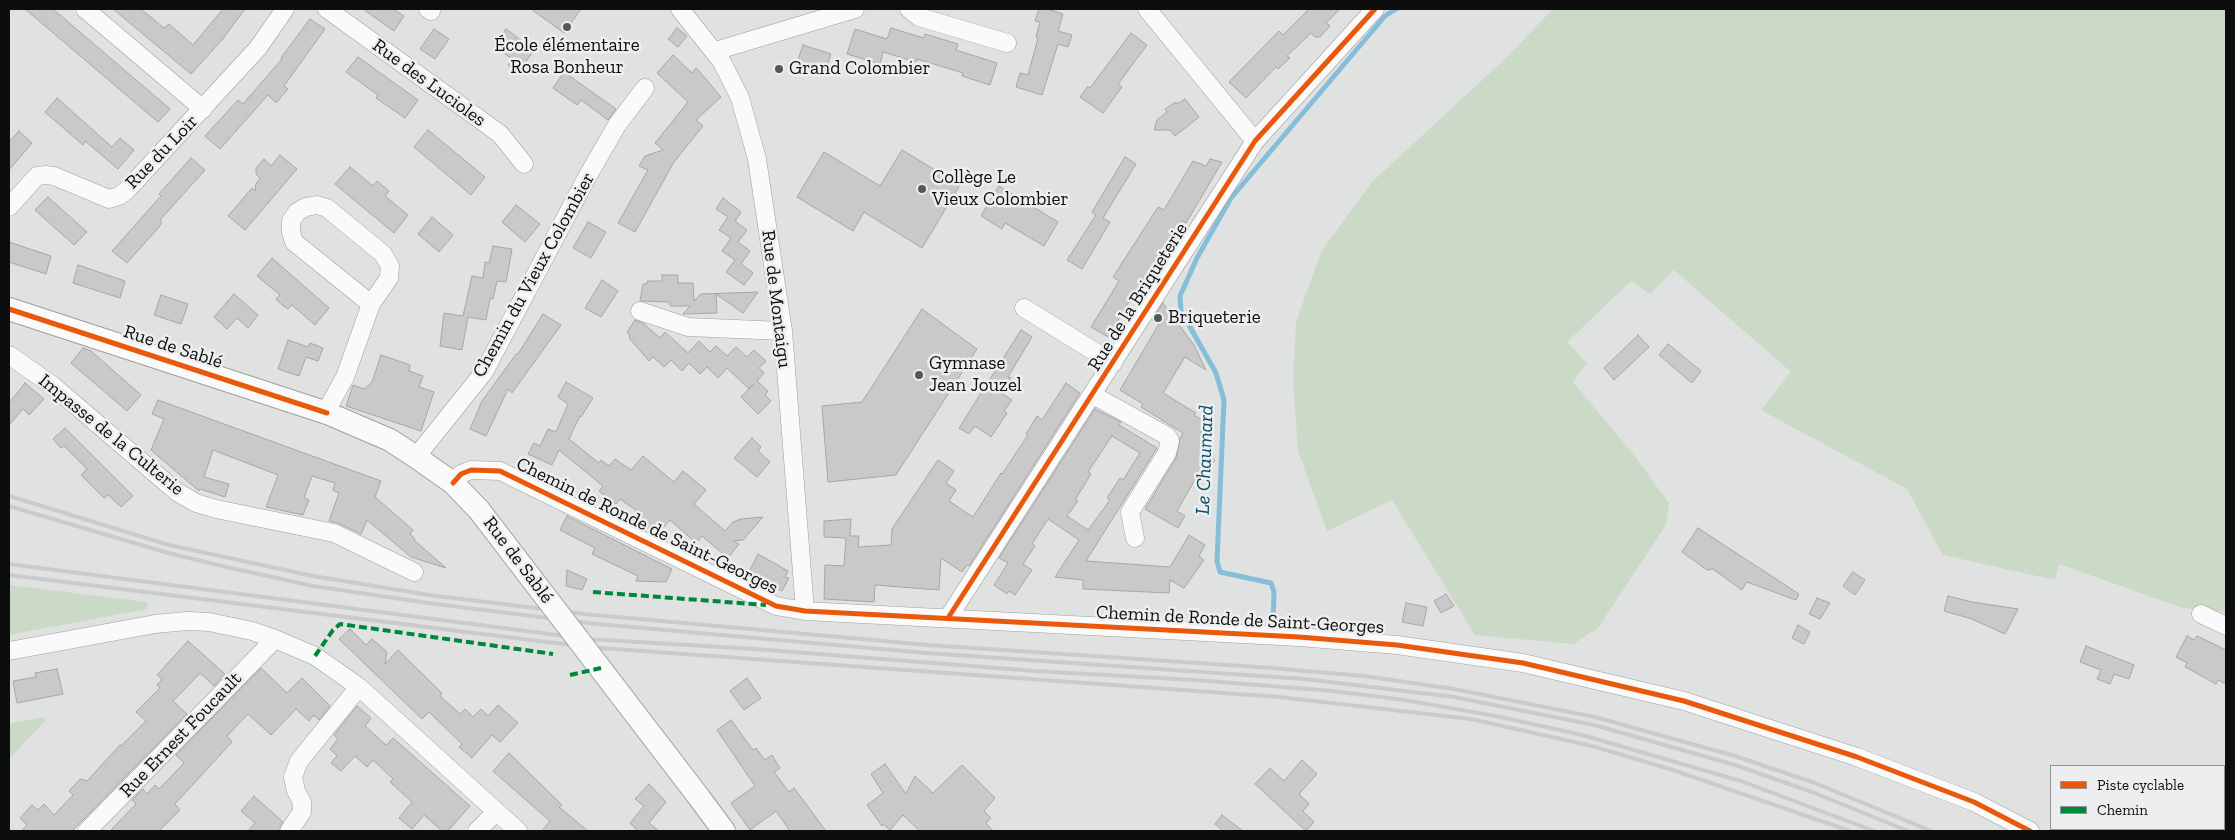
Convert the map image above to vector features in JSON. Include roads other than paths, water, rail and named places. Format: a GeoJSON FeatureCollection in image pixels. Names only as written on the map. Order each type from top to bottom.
{"type":"FeatureCollection","features":[{"type":"Feature","properties":{"kind":"main road","name":"Rue de Sablé"},"geometry":{"type":"LineString","coordinates":[[10,312],[327,413],[390,440],[454,483],[479,510],[724,831]]}},
{"type":"Feature","properties":{"kind":"street"},"geometry":{"type":"LineString","coordinates":[[85,9],[203,108]]}},
{"type":"Feature","properties":{"kind":"street","name":"Rue du Loir"},"geometry":{"type":"LineString","coordinates":[[9,207],[37,176],[46,174],[104,197],[119,196],[127,190],[258,48],[285,9]]}},
{"type":"Feature","properties":{"kind":"street","name":"Rue des Lucioles"},"geometry":{"type":"LineString","coordinates":[[327,9],[500,134],[524,164]]}},
{"type":"Feature","properties":{"kind":"street","name":"Rue de Montaigu"},"geometry":{"type":"LineString","coordinates":[[680,9],[715,51],[740,98],[757,159],[783,331],[805,611]]}},
{"type":"Feature","properties":{"kind":"street"},"geometry":{"type":"LineString","coordinates":[[715,51],[855,9]]}},
{"type":"Feature","properties":{"kind":"street"},"geometry":{"type":"LineString","coordinates":[[909,9],[918,17],[1007,43]]}},
{"type":"Feature","properties":{"kind":"street"},"geometry":{"type":"LineString","coordinates":[[1146,9],[1255,141]]}},
{"type":"Feature","properties":{"kind":"street","name":"Rue de la Briqueterie"},"geometry":{"type":"LineString","coordinates":[[948,618],[1255,141],[1375,9]]}},
{"type":"Feature","properties":{"kind":"street","name":"Chemin du Vieux Colombier"},"geometry":{"type":"LineString","coordinates":[[416,457],[484,372],[586,179],[618,125],[645,88]]}},
{"type":"Feature","properties":{"kind":"street"},"geometry":{"type":"LineString","coordinates":[[327,413],[345,377],[371,304],[389,278],[390,266],[383,254],[327,208],[312,206],[297,212],[291,221],[291,232],[294,242],[371,304]]}},
{"type":"Feature","properties":{"kind":"street"},"geometry":{"type":"LineString","coordinates":[[1024,308],[1113,363]]}},
{"type":"Feature","properties":{"kind":"street"},"geometry":{"type":"LineString","coordinates":[[640,310],[688,327],[783,331]]}},
{"type":"Feature","properties":{"kind":"street","name":"Impasse de la Culterie"},"geometry":{"type":"LineString","coordinates":[[9,355],[52,385],[177,492],[196,503],[216,510],[334,533],[414,572]]}},
{"type":"Feature","properties":{"kind":"street"},"geometry":{"type":"LineString","coordinates":[[1093,395],[1167,436],[1170,442],[1168,453],[1130,512],[1135,538]]}},
{"type":"Feature","properties":{"kind":"street","name":"Chemin de Ronde de Saint-Georges"},"geometry":{"type":"LineString","coordinates":[[454,483],[461,474],[471,470],[500,471],[776,606],[805,611],[1253,636],[1299,636],[1397,644],[1523,663],[1684,701],[1857,757],[1974,802],[2030,831]]}},
{"type":"Feature","properties":{"kind":"street"},"geometry":{"type":"LineString","coordinates":[[2201,614],[2226,626]]}},
{"type":"Feature","properties":{"kind":"street"},"geometry":{"type":"LineString","coordinates":[[9,651],[155,624],[187,621],[209,622],[252,631],[275,639],[315,656],[359,687],[518,831]]}},
{"type":"Feature","properties":{"kind":"street","name":"Rue Ernest Foucault"},"geometry":{"type":"LineString","coordinates":[[87,831],[275,639]]}},
{"type":"Feature","properties":{"kind":"street"},"geometry":{"type":"LineString","coordinates":[[289,831],[302,812],[302,802],[296,791],[293,777],[299,761],[359,687]]}},
{"type":"Feature","properties":{"kind":"street"},"geometry":{"type":"LineString","coordinates":[[477,831],[496,812]]}},
{"type":"Feature","properties":{"kind":"waterway","name":"Le Chaumard"},"geometry":{"type":"LineString","coordinates":[[1273,625],[1274,592],[1271,583],[1220,572],[1217,561],[1224,400],[1216,373],[1181,311],[1180,296],[1197,258],[1231,198],[1385,16],[1396,9]]}},
{"type":"Feature","properties":{"kind":"railway"},"geometry":{"type":"LineString","coordinates":[[9,496],[169,545],[313,576],[429,595],[584,614],[928,645],[1272,668],[1364,676],[1454,689],[1595,717],[1735,756],[1815,783],[1931,831]]}},
{"type":"Feature","properties":{"kind":"railway"},"geometry":{"type":"LineString","coordinates":[[9,506],[168,553],[222,566],[313,586],[435,604],[597,624],[926,653],[1305,679],[1454,697],[1594,725],[1735,765],[1812,792],[1908,831]]}},
{"type":"Feature","properties":{"kind":"railway"},"geometry":{"type":"LineString","coordinates":[[9,564],[588,639],[755,649],[1035,671],[1195,680],[1333,691],[1405,700],[1501,717],[1582,735],[1741,781],[1874,831]]}},
{"type":"Feature","properties":{"kind":"railway"},"geometry":{"type":"LineString","coordinates":[[9,575],[587,647],[1279,697],[1471,719],[1592,746],[1673,770],[1850,831]]}},
{"type":"Feature","properties":{"kind":"place","name":"École élémentaire Rosa Bonheur"},"geometry":{"type":"Point","coordinates":[567,27]}},
{"type":"Feature","properties":{"kind":"place","name":"Grand Colombier"},"geometry":{"type":"Point","coordinates":[779,69]}},
{"type":"Feature","properties":{"kind":"place","name":"Collège Le Vieux Colombier"},"geometry":{"type":"Point","coordinates":[922,189]}},
{"type":"Feature","properties":{"kind":"place","name":"Briqueterie"},"geometry":{"type":"Point","coordinates":[1158,318]}},
{"type":"Feature","properties":{"kind":"place","name":"Gymnase Jean Jouzel"},"geometry":{"type":"Point","coordinates":[919,375]}}]}
